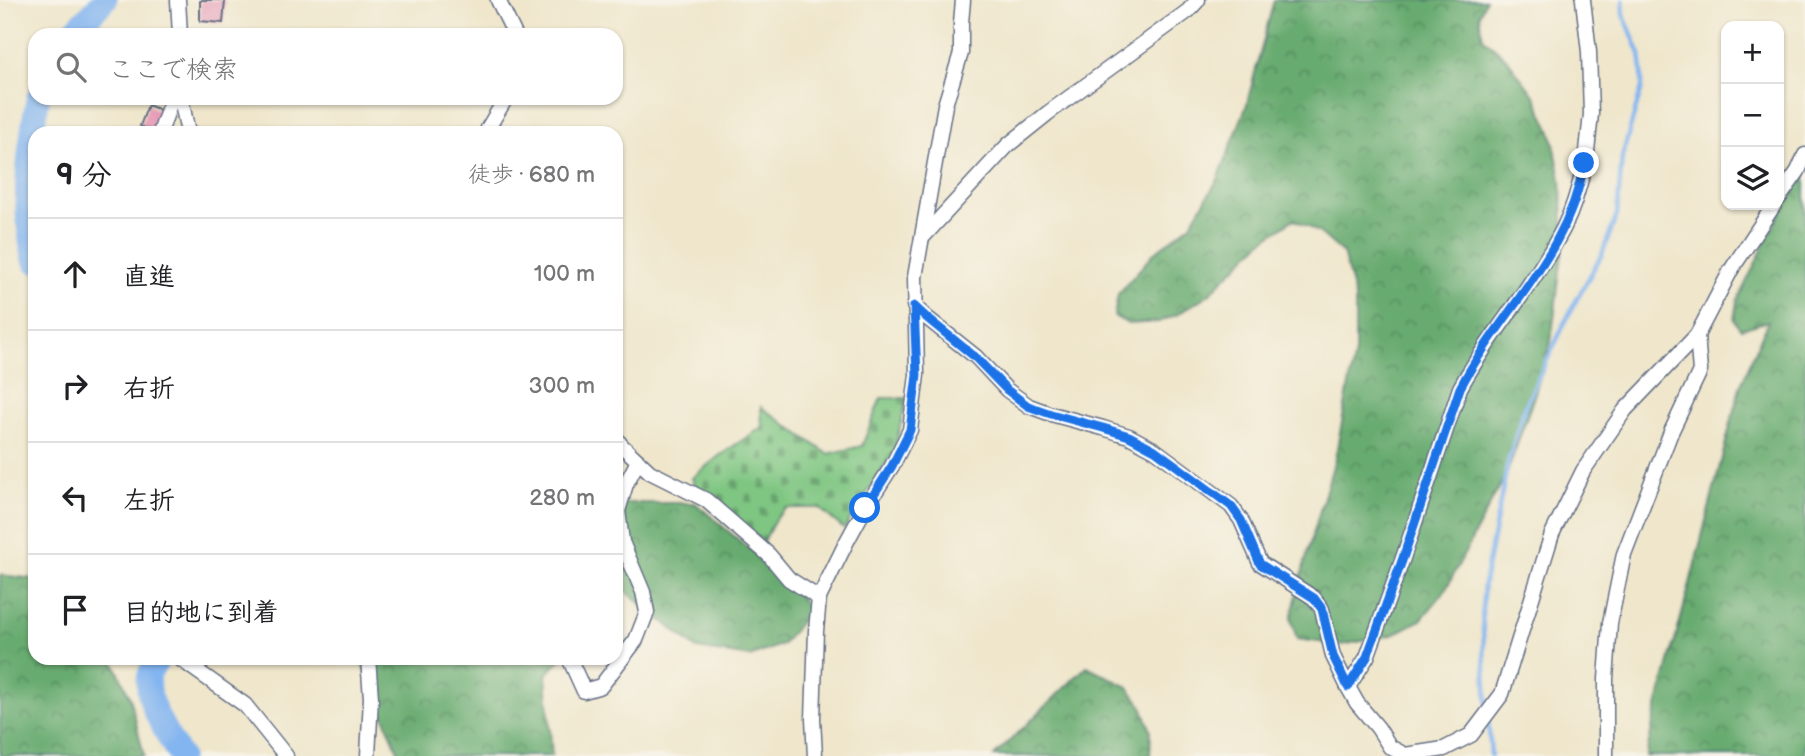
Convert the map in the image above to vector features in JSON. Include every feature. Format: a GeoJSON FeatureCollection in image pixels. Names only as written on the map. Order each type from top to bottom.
{"type":"FeatureCollection","features":[{"type":"Feature","properties":{"kind":"street"},"geometry":{"type":"LineString","coordinates":[[178,0],[180,28]]}},
{"type":"Feature","properties":{"kind":"street"},"geometry":{"type":"LineString","coordinates":[[498,0],[512,28]]}},
{"type":"Feature","properties":{"kind":"street"},"geometry":{"type":"LineString","coordinates":[[815,756],[813,719],[819,598],[847,541],[892,466],[910,430],[917,375],[915,277],[945,105],[961,53],[963,0]]}},
{"type":"Feature","properties":{"kind":"street"},"geometry":{"type":"LineString","coordinates":[[921,239],[1008,145],[1188,11],[1198,0]]}},
{"type":"Feature","properties":{"kind":"street"},"geometry":{"type":"LineString","coordinates":[[1348,687],[1367,657],[1460,388],[1469,371],[1533,282],[1574,205],[1586,160],[1591,114],[1589,52],[1583,0]]}},
{"type":"Feature","properties":{"kind":"street"},"geometry":{"type":"LineString","coordinates":[[162,126],[170,105]]}},
{"type":"Feature","properties":{"kind":"street"},"geometry":{"type":"LineString","coordinates":[[183,105],[188,126]]}},
{"type":"Feature","properties":{"kind":"street"},"geometry":{"type":"LineString","coordinates":[[489,126],[502,105]]}},
{"type":"Feature","properties":{"kind":"street"},"geometry":{"type":"LineString","coordinates":[[1784,191],[1805,155]]}},
{"type":"Feature","properties":{"kind":"street"},"geometry":{"type":"LineString","coordinates":[[914,306],[1028,406],[1129,436],[1155,450],[1231,506],[1241,520],[1260,564],[1314,598],[1322,609],[1333,656],[1357,703],[1390,747],[1405,755],[1444,749],[1471,735],[1502,694],[1552,534],[1583,471],[1625,410],[1697,335],[1731,270],[1771,210]]}},
{"type":"Feature","properties":{"kind":"street"},"geometry":{"type":"LineString","coordinates":[[1606,756],[1609,637],[1624,554],[1671,432],[1700,371],[1697,335]]}},
{"type":"Feature","properties":{"kind":"street"},"geometry":{"type":"LineString","coordinates":[[623,447],[650,472],[705,500],[769,555],[789,579],[819,598]]}},
{"type":"Feature","properties":{"kind":"street"},"geometry":{"type":"LineString","coordinates":[[623,494],[638,461]]}},
{"type":"Feature","properties":{"kind":"street"},"geometry":{"type":"LineString","coordinates":[[623,544],[643,592],[646,612],[636,640],[623,657]]}},
{"type":"Feature","properties":{"kind":"street"},"geometry":{"type":"LineString","coordinates":[[188,665],[245,705],[286,756]]}},
{"type":"Feature","properties":{"kind":"street"},"geometry":{"type":"LineString","coordinates":[[368,756],[371,698],[369,665]]}},
{"type":"Feature","properties":{"kind":"street"},"geometry":{"type":"LineString","coordinates":[[572,665],[584,691],[601,686],[617,665]]}},
{"type":"Feature","properties":{"kind":"green space"},"geometry":{"type":"Polygon","coordinates":[[[1274,0],[1486,0],[1479,15],[1483,38],[1506,58],[1536,98],[1552,134],[1561,179],[1564,239],[1551,342],[1508,470],[1445,591],[1421,620],[1392,635],[1342,645],[1297,639],[1291,619],[1335,459],[1355,353],[1355,298],[1343,253],[1320,233],[1294,219],[1261,242],[1209,294],[1178,314],[1159,322],[1128,324],[1114,316],[1118,294],[1154,253],[1191,224],[1218,179],[1246,107],[1274,0]]]}},
{"type":"Feature","properties":{"kind":"green space"},"geometry":{"type":"Polygon","coordinates":[[[1805,162],[1805,756],[1646,756],[1740,387],[1768,321],[1741,329],[1734,320],[1737,301],[1782,210],[1784,210],[1805,162]]]}},
{"type":"Feature","properties":{"kind":"green space"},"geometry":{"type":"Polygon","coordinates":[[[881,398],[907,398],[894,451],[844,529],[819,508],[786,508],[775,519],[763,543],[697,490],[692,478],[762,427],[761,407],[828,454],[862,446],[881,398]]]}},
{"type":"Feature","properties":{"kind":"green space"},"geometry":{"type":"Polygon","coordinates":[[[623,503],[695,503],[773,569],[810,609],[783,644],[750,657],[697,649],[623,589],[623,503]]]}},
{"type":"Feature","properties":{"kind":"green space"},"geometry":{"type":"Polygon","coordinates":[[[0,575],[28,578],[28,665],[115,665],[130,697],[144,756],[0,756],[0,575]]]}},
{"type":"Feature","properties":{"kind":"green space"},"geometry":{"type":"Polygon","coordinates":[[[363,665],[555,665],[546,675],[552,756],[400,756],[363,665]]]}},
{"type":"Feature","properties":{"kind":"green space"},"geometry":{"type":"Polygon","coordinates":[[[1087,666],[1128,687],[1142,706],[1151,731],[1150,756],[994,756],[1087,666]]]}},
{"type":"Feature","properties":{"kind":"building"},"geometry":{"type":"Polygon","coordinates":[[[202,0],[225,0],[223,23],[200,21],[202,0]]]}},
{"type":"Feature","properties":{"kind":"building"},"geometry":{"type":"Polygon","coordinates":[[[148,105],[160,110],[156,126],[140,126],[148,105]]]}},
{"type":"Feature","properties":{"kind":"waterway"},"geometry":{"type":"LineString","coordinates":[[77,28],[105,0]]}},
{"type":"Feature","properties":{"kind":"waterway"},"geometry":{"type":"LineString","coordinates":[[1487,706],[1482,610],[1484,583],[1508,462],[1525,406],[1572,308],[1602,254],[1617,215],[1622,157],[1642,87],[1640,54],[1624,15],[1623,0]]}},
{"type":"Feature","properties":{"kind":"waterway"},"geometry":{"type":"LineString","coordinates":[[33,126],[37,105]]}},
{"type":"Feature","properties":{"kind":"waterway"},"geometry":{"type":"LineString","coordinates":[[28,180],[28,221]]}},
{"type":"Feature","properties":{"kind":"waterway"},"geometry":{"type":"LineString","coordinates":[[155,665],[148,682],[152,704],[180,756]]}},
{"type":"Feature","properties":{"kind":"waterway"},"geometry":{"type":"LineString","coordinates":[[1488,718],[1491,756]]}},
{"type":"Feature","properties":{"kind":"route"},"geometry":{"type":"LineString","coordinates":[[865,508],[892,466],[910,430],[917,375],[914,306],[1028,406],[1129,436],[1155,450],[1231,506],[1241,520],[1260,564],[1314,598],[1322,609],[1333,656],[1348,687],[1367,657],[1460,388],[1469,371],[1533,282],[1558,238],[1574,205],[1584,163]]}}]}
